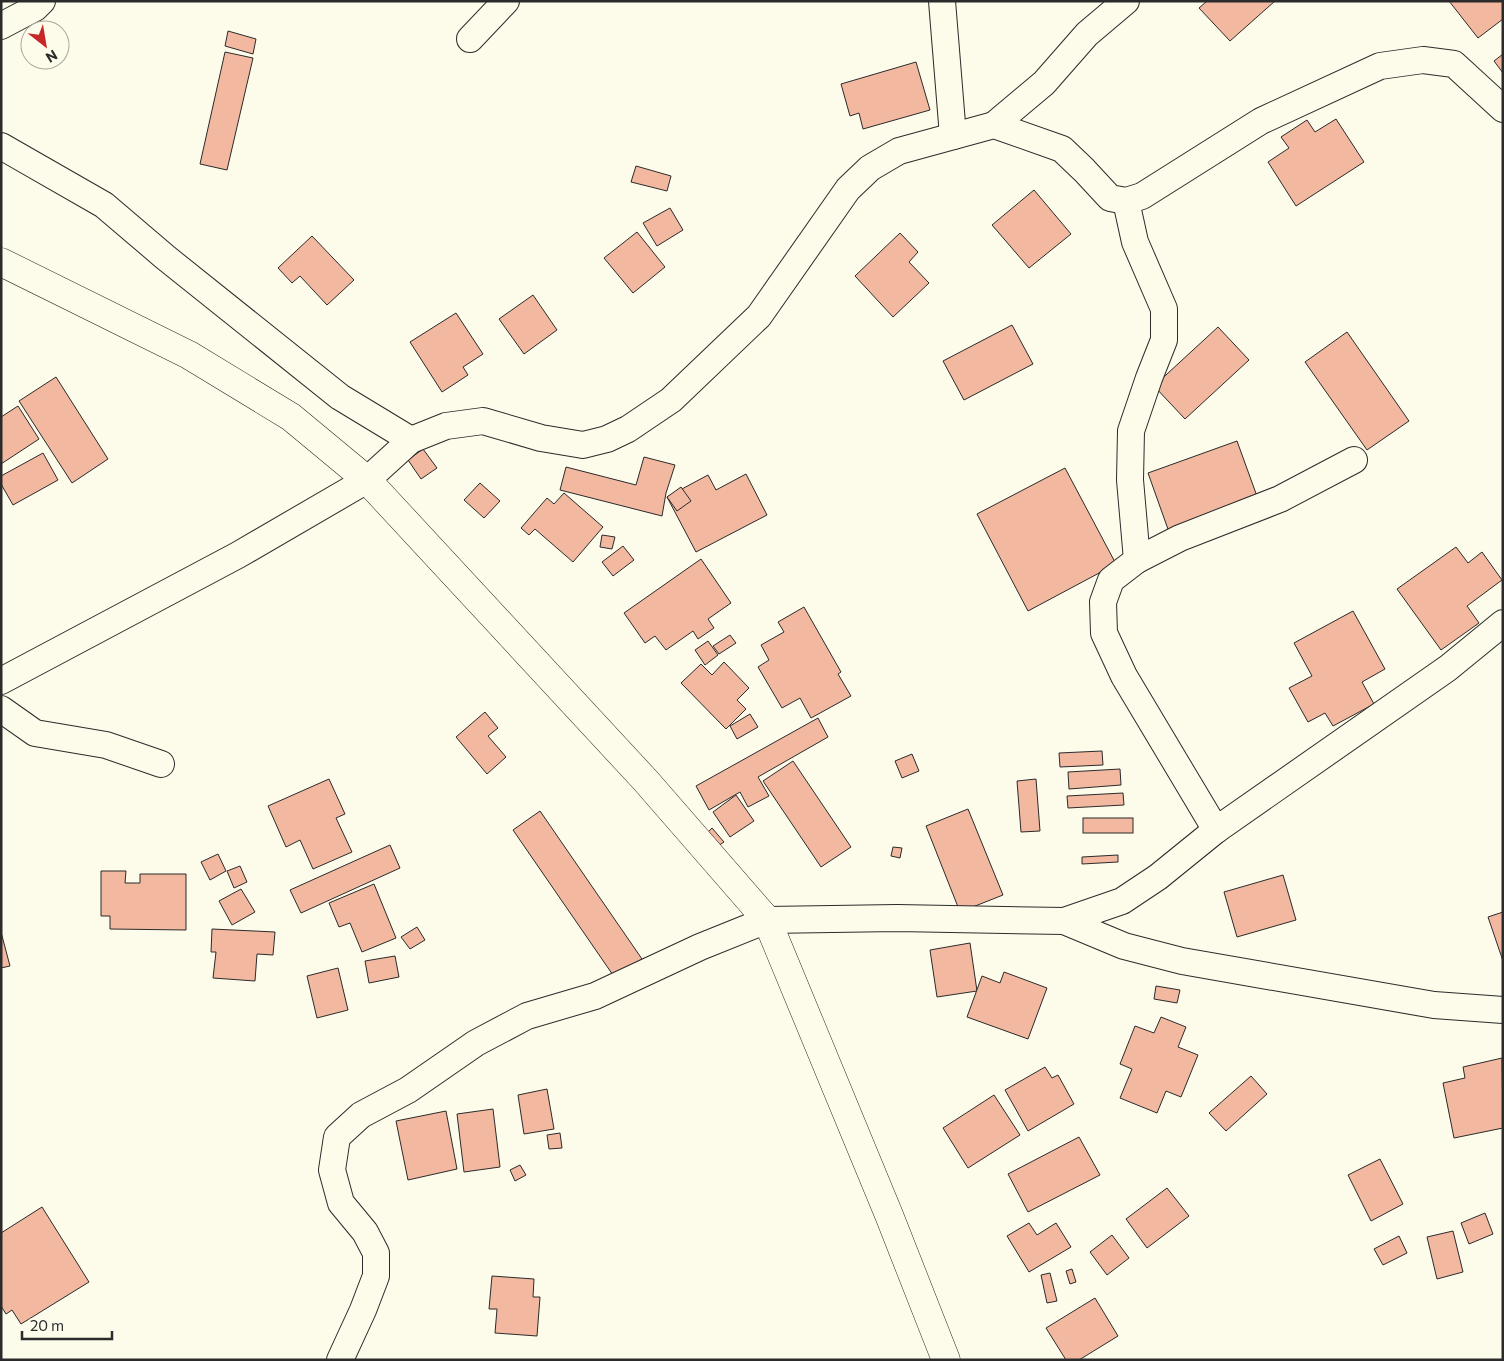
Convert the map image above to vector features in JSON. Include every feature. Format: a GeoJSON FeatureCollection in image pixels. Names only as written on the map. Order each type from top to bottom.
{"type":"FeatureCollection","features":[{"type":"Feature","properties":{"kind":"street"},"geometry":{"type":"LineString","coordinates":[[1,26],[35,8],[42,1]]}},
{"type":"Feature","properties":{"kind":"street"},"geometry":{"type":"LineString","coordinates":[[470,39],[506,1]]}},
{"type":"Feature","properties":{"kind":"street"},"geometry":{"type":"LineString","coordinates":[[942,1],[953,136]]}},
{"type":"Feature","properties":{"kind":"street"},"geometry":{"type":"LineString","coordinates":[[1,681],[238,555],[367,480],[410,440],[446,426],[483,421],[541,438],[583,445],[607,440],[628,429],[671,400],[759,316],[848,189],[870,168],[899,152],[994,126],[1044,83],[1087,34],[1126,1]]}},
{"type":"Feature","properties":{"kind":"street"},"geometry":{"type":"LineString","coordinates":[[994,126],[1062,149],[1110,198],[1126,201],[1142,196],[1262,121],[1380,66],[1423,60],[1454,64],[1503,110]]}},
{"type":"Feature","properties":{"kind":"street"},"geometry":{"type":"LineString","coordinates":[[1,146],[104,205],[165,257],[340,397],[410,440]]}},
{"type":"Feature","properties":{"kind":"street"},"geometry":{"type":"LineString","coordinates":[[1126,201],[1135,242],[1164,309],[1164,340],[1131,431],[1130,480],[1137,560]]}},
{"type":"Feature","properties":{"kind":"street"},"geometry":{"type":"LineString","coordinates":[[1,262],[189,355],[291,417],[367,480],[646,781],[767,920],[890,1215],[946,1360]]}},
{"type":"Feature","properties":{"kind":"street"},"geometry":{"type":"LineString","coordinates":[[1216,830],[1124,676],[1104,634],[1103,602],[1112,580],[1137,560],[1180,538],[1280,499],[1354,460]]}},
{"type":"Feature","properties":{"kind":"street"},"geometry":{"type":"LineString","coordinates":[[340,1360],[376,1276],[376,1253],[365,1232],[341,1203],[332,1170],[338,1137],[361,1115],[408,1090],[476,1043],[528,1016],[595,996],[700,947],[767,920],[898,918],[1064,921],[1122,901],[1158,877],[1216,830],[1448,668],[1503,623]]}},
{"type":"Feature","properties":{"kind":"street"},"geometry":{"type":"LineString","coordinates":[[1,709],[35,733],[106,745],[161,764]]}},
{"type":"Feature","properties":{"kind":"street"},"geometry":{"type":"LineString","coordinates":[[1064,921],[1124,946],[1182,961],[1434,1004],[1503,1010]]}},
{"type":"Feature","properties":{"kind":"building"},"geometry":{"type":"Polygon","coordinates":[[[1205,1],[1275,1],[1230,41],[1199,8],[1205,1]]]}},
{"type":"Feature","properties":{"kind":"building"},"geometry":{"type":"Polygon","coordinates":[[[1449,1],[1503,1],[1503,19],[1478,38],[1449,1]]]}},
{"type":"Feature","properties":{"kind":"building"},"geometry":{"type":"Polygon","coordinates":[[[228,31],[256,39],[253,54],[225,46],[228,31]]]}},
{"type":"Feature","properties":{"kind":"building"},"geometry":{"type":"Polygon","coordinates":[[[225,52],[253,58],[227,170],[200,164],[225,52]]]}},
{"type":"Feature","properties":{"kind":"building"},"geometry":{"type":"Polygon","coordinates":[[[1503,54],[1503,73],[1494,61],[1503,54]]]}},
{"type":"Feature","properties":{"kind":"building"},"geometry":{"type":"Polygon","coordinates":[[[916,62],[930,110],[863,129],[859,113],[850,116],[841,84],[916,62]]]}},
{"type":"Feature","properties":{"kind":"building"},"geometry":{"type":"Polygon","coordinates":[[[1336,119],[1364,162],[1296,206],[1268,162],[1289,148],[1281,137],[1307,120],[1315,132],[1336,119]]]}},
{"type":"Feature","properties":{"kind":"building"},"geometry":{"type":"Polygon","coordinates":[[[636,166],[671,176],[667,191],[631,182],[636,166]]]}},
{"type":"Feature","properties":{"kind":"building"},"geometry":{"type":"Polygon","coordinates":[[[1034,190],[1071,234],[1029,268],[992,225],[1034,190]]]}},
{"type":"Feature","properties":{"kind":"building"},"geometry":{"type":"Polygon","coordinates":[[[670,208],[683,230],[657,246],[643,223],[670,208]]]}},
{"type":"Feature","properties":{"kind":"building"},"geometry":{"type":"Polygon","coordinates":[[[637,232],[665,267],[633,293],[604,258],[637,232]]]}},
{"type":"Feature","properties":{"kind":"building"},"geometry":{"type":"Polygon","coordinates":[[[900,233],[918,252],[909,262],[929,283],[893,317],[855,276],[900,233]]]}},
{"type":"Feature","properties":{"kind":"building"},"geometry":{"type":"Polygon","coordinates":[[[312,236],[354,280],[327,305],[300,276],[292,283],[278,268],[312,236]]]}},
{"type":"Feature","properties":{"kind":"building"},"geometry":{"type":"Polygon","coordinates":[[[533,295],[557,330],[524,354],[499,319],[533,295]]]}},
{"type":"Feature","properties":{"kind":"building"},"geometry":{"type":"Polygon","coordinates":[[[456,313],[483,354],[463,367],[468,375],[442,392],[410,342],[456,313]]]}},
{"type":"Feature","properties":{"kind":"building"},"geometry":{"type":"Polygon","coordinates":[[[1012,325],[1033,364],[964,400],[943,361],[1012,325]]]}},
{"type":"Feature","properties":{"kind":"building"},"geometry":{"type":"Polygon","coordinates":[[[1218,327],[1249,360],[1185,419],[1154,386],[1218,327]]]}},
{"type":"Feature","properties":{"kind":"building"},"geometry":{"type":"Polygon","coordinates":[[[1347,332],[1409,421],[1367,450],[1305,362],[1347,332]]]}},
{"type":"Feature","properties":{"kind":"building"},"geometry":{"type":"Polygon","coordinates":[[[56,377],[108,459],[72,483],[19,401],[56,377]]]}},
{"type":"Feature","properties":{"kind":"building"},"geometry":{"type":"Polygon","coordinates":[[[18,406],[39,439],[1,464],[1,417],[18,406]]]}},
{"type":"Feature","properties":{"kind":"building"},"geometry":{"type":"Polygon","coordinates":[[[1237,441],[1258,499],[1169,532],[1148,473],[1237,441]]]}},
{"type":"Feature","properties":{"kind":"building"},"geometry":{"type":"Polygon","coordinates":[[[423,449],[437,468],[421,479],[408,460],[423,449]]]}},
{"type":"Feature","properties":{"kind":"building"},"geometry":{"type":"Polygon","coordinates":[[[43,453],[58,480],[13,505],[1,484],[1,476],[43,453]]]}},
{"type":"Feature","properties":{"kind":"building"},"geometry":{"type":"Polygon","coordinates":[[[644,457],[675,465],[666,493],[662,516],[560,490],[566,467],[636,485],[644,457]]]}},
{"type":"Feature","properties":{"kind":"building"},"geometry":{"type":"Polygon","coordinates":[[[1065,468],[1116,564],[1028,611],[977,514],[1065,468]]]}},
{"type":"Feature","properties":{"kind":"building"},"geometry":{"type":"Polygon","coordinates":[[[746,474],[767,515],[696,552],[667,497],[708,475],[716,490],[746,474]]]}},
{"type":"Feature","properties":{"kind":"building"},"geometry":{"type":"Polygon","coordinates":[[[480,483],[500,501],[484,518],[464,500],[480,483]]]}},
{"type":"Feature","properties":{"kind":"building"},"geometry":{"type":"Polygon","coordinates":[[[681,487],[691,501],[677,511],[667,497],[681,487]]]}},
{"type":"Feature","properties":{"kind":"building"},"geometry":{"type":"Polygon","coordinates":[[[564,493],[603,527],[573,562],[535,529],[529,535],[521,528],[547,498],[554,504],[564,493]]]}},
{"type":"Feature","properties":{"kind":"building"},"geometry":{"type":"Polygon","coordinates":[[[602,535],[615,537],[612,549],[600,547],[602,535]]]}},
{"type":"Feature","properties":{"kind":"building"},"geometry":{"type":"Polygon","coordinates":[[[623,546],[634,560],[613,576],[602,562],[623,546]]]}},
{"type":"Feature","properties":{"kind":"building"},"geometry":{"type":"Polygon","coordinates":[[[1456,547],[1468,563],[1482,552],[1502,580],[1467,606],[1479,623],[1441,650],[1397,589],[1456,547]]]}},
{"type":"Feature","properties":{"kind":"building"},"geometry":{"type":"Polygon","coordinates":[[[701,559],[731,603],[708,619],[714,628],[698,639],[693,631],[666,650],[655,636],[645,643],[624,613],[701,559]]]}},
{"type":"Feature","properties":{"kind":"building"},"geometry":{"type":"Polygon","coordinates":[[[804,607],[841,672],[838,674],[851,696],[811,718],[800,698],[782,708],[758,667],[769,660],[761,645],[784,632],[778,622],[804,607]]]}},
{"type":"Feature","properties":{"kind":"building"},"geometry":{"type":"Polygon","coordinates":[[[1353,611],[1385,669],[1362,682],[1374,704],[1333,726],[1325,713],[1308,722],[1289,688],[1312,676],[1294,643],[1353,611]]]}},
{"type":"Feature","properties":{"kind":"building"},"geometry":{"type":"Polygon","coordinates":[[[730,635],[736,643],[719,654],[713,646],[730,635]]]}},
{"type":"Feature","properties":{"kind":"building"},"geometry":{"type":"Polygon","coordinates":[[[708,641],[718,655],[705,665],[695,650],[708,641]]]}},
{"type":"Feature","properties":{"kind":"building"},"geometry":{"type":"Polygon","coordinates":[[[724,662],[749,688],[737,700],[746,709],[726,729],[681,683],[701,664],[712,675],[724,662]]]}},
{"type":"Feature","properties":{"kind":"building"},"geometry":{"type":"Polygon","coordinates":[[[485,712],[498,728],[488,736],[506,757],[487,774],[456,737],[485,712]]]}},
{"type":"Feature","properties":{"kind":"building"},"geometry":{"type":"Polygon","coordinates":[[[750,714],[758,727],[737,739],[730,726],[750,714]]]}},
{"type":"Feature","properties":{"kind":"building"},"geometry":{"type":"Polygon","coordinates":[[[818,718],[828,737],[758,777],[769,796],[748,807],[740,792],[709,810],[696,786],[818,718]]]}},
{"type":"Feature","properties":{"kind":"building"},"geometry":{"type":"Polygon","coordinates":[[[1102,751],[1103,765],[1060,767],[1059,753],[1102,751]]]}},
{"type":"Feature","properties":{"kind":"building"},"geometry":{"type":"Polygon","coordinates":[[[912,754],[919,771],[902,778],[895,761],[912,754]]]}},
{"type":"Feature","properties":{"kind":"building"},"geometry":{"type":"Polygon","coordinates":[[[793,761],[851,847],[821,867],[763,781],[793,761]]]}},
{"type":"Feature","properties":{"kind":"building"},"geometry":{"type":"Polygon","coordinates":[[[1120,769],[1121,785],[1069,789],[1068,772],[1120,769]]]}},
{"type":"Feature","properties":{"kind":"building"},"geometry":{"type":"Polygon","coordinates":[[[329,779],[345,814],[336,818],[352,852],[313,869],[300,840],[286,847],[268,806],[329,779]]]}},
{"type":"Feature","properties":{"kind":"building"},"geometry":{"type":"Polygon","coordinates":[[[1036,779],[1040,831],[1021,832],[1017,781],[1036,779]]]}},
{"type":"Feature","properties":{"kind":"building"},"geometry":{"type":"Polygon","coordinates":[[[1123,793],[1124,805],[1068,808],[1067,796],[1123,793]]]}},
{"type":"Feature","properties":{"kind":"building"},"geometry":{"type":"Polygon","coordinates":[[[736,795],[754,821],[730,837],[713,812],[736,795]]]}},
{"type":"Feature","properties":{"kind":"building"},"geometry":{"type":"Polygon","coordinates":[[[968,809],[1003,895],[960,912],[926,826],[968,809]]]}},
{"type":"Feature","properties":{"kind":"building"},"geometry":{"type":"Polygon","coordinates":[[[540,811],[642,959],[615,978],[513,830],[540,811]]]}},
{"type":"Feature","properties":{"kind":"building"},"geometry":{"type":"Polygon","coordinates":[[[1083,818],[1133,818],[1133,833],[1083,833],[1083,818]]]}},
{"type":"Feature","properties":{"kind":"building"},"geometry":{"type":"Polygon","coordinates":[[[712,828],[724,842],[718,846],[707,833],[712,828]]]}},
{"type":"Feature","properties":{"kind":"building"},"geometry":{"type":"Polygon","coordinates":[[[390,845],[400,868],[301,913],[290,890],[390,845]]]}},
{"type":"Feature","properties":{"kind":"building"},"geometry":{"type":"Polygon","coordinates":[[[893,847],[902,848],[900,858],[891,856],[893,847]]]}},
{"type":"Feature","properties":{"kind":"building"},"geometry":{"type":"Polygon","coordinates":[[[218,854],[226,871],[210,880],[201,862],[218,854]]]}},
{"type":"Feature","properties":{"kind":"building"},"geometry":{"type":"Polygon","coordinates":[[[1118,855],[1118,862],[1082,864],[1082,857],[1118,855]]]}},
{"type":"Feature","properties":{"kind":"building"},"geometry":{"type":"Polygon","coordinates":[[[240,866],[247,882],[234,888],[227,871],[240,866]]]}},
{"type":"Feature","properties":{"kind":"building"},"geometry":{"type":"Polygon","coordinates":[[[101,871],[126,871],[125,883],[140,883],[140,874],[186,874],[186,930],[110,929],[110,916],[101,916],[101,871]]]}},
{"type":"Feature","properties":{"kind":"building"},"geometry":{"type":"Polygon","coordinates":[[[1283,875],[1296,920],[1237,937],[1224,892],[1283,875]]]}},
{"type":"Feature","properties":{"kind":"building"},"geometry":{"type":"Polygon","coordinates":[[[374,884],[396,938],[362,952],[350,923],[339,927],[329,903],[374,884]]]}},
{"type":"Feature","properties":{"kind":"building"},"geometry":{"type":"Polygon","coordinates":[[[241,889],[255,912],[232,925],[219,901],[241,889]]]}},
{"type":"Feature","properties":{"kind":"building"},"geometry":{"type":"Polygon","coordinates":[[[1503,912],[1503,961],[1488,917],[1503,912]]]}},
{"type":"Feature","properties":{"kind":"building"},"geometry":{"type":"Polygon","coordinates":[[[417,927],[425,940],[410,949],[401,937],[417,927]]]}},
{"type":"Feature","properties":{"kind":"building"},"geometry":{"type":"Polygon","coordinates":[[[212,929],[275,932],[273,955],[257,954],[255,981],[213,978],[216,952],[211,952],[212,929]]]}},
{"type":"Feature","properties":{"kind":"building"},"geometry":{"type":"Polygon","coordinates":[[[1,932],[10,966],[1,968],[1,932]]]}},
{"type":"Feature","properties":{"kind":"building"},"geometry":{"type":"Polygon","coordinates":[[[970,943],[977,991],[937,997],[930,950],[970,943]]]}},
{"type":"Feature","properties":{"kind":"building"},"geometry":{"type":"Polygon","coordinates":[[[395,956],[399,977],[369,983],[365,961],[395,956]]]}},
{"type":"Feature","properties":{"kind":"building"},"geometry":{"type":"Polygon","coordinates":[[[338,968],[348,1010],[317,1018],[307,976],[338,968]]]}},
{"type":"Feature","properties":{"kind":"building"},"geometry":{"type":"Polygon","coordinates":[[[1004,972],[1047,988],[1028,1039],[967,1017],[982,976],[1000,983],[1004,972]]]}},
{"type":"Feature","properties":{"kind":"building"},"geometry":{"type":"Polygon","coordinates":[[[1156,986],[1180,990],[1177,1003],[1154,999],[1156,986]]]}},
{"type":"Feature","properties":{"kind":"building"},"geometry":{"type":"Polygon","coordinates":[[[1161,1017],[1186,1027],[1178,1047],[1198,1055],[1181,1097],[1166,1091],[1157,1113],[1120,1098],[1132,1069],[1120,1064],[1135,1026],[1154,1033],[1161,1017]]]}},
{"type":"Feature","properties":{"kind":"building"},"geometry":{"type":"Polygon","coordinates":[[[1502,1058],[1503,1128],[1454,1138],[1443,1083],[1465,1078],[1463,1067],[1502,1058]]]}},
{"type":"Feature","properties":{"kind":"building"},"geometry":{"type":"Polygon","coordinates":[[[1045,1067],[1052,1078],[1058,1075],[1074,1104],[1028,1131],[1005,1090],[1045,1067]]]}},
{"type":"Feature","properties":{"kind":"building"},"geometry":{"type":"Polygon","coordinates":[[[1251,1076],[1267,1094],[1226,1131],[1209,1113],[1251,1076]]]}},
{"type":"Feature","properties":{"kind":"building"},"geometry":{"type":"Polygon","coordinates":[[[547,1089],[554,1129],[524,1134],[518,1095],[547,1089]]]}},
{"type":"Feature","properties":{"kind":"building"},"geometry":{"type":"Polygon","coordinates":[[[994,1095],[1020,1135],[968,1168],[943,1128],[994,1095]]]}},
{"type":"Feature","properties":{"kind":"building"},"geometry":{"type":"Polygon","coordinates":[[[493,1109],[500,1167],[464,1172],[457,1114],[493,1109]]]}},
{"type":"Feature","properties":{"kind":"building"},"geometry":{"type":"Polygon","coordinates":[[[446,1111],[457,1169],[408,1180],[396,1121],[446,1111]]]}},
{"type":"Feature","properties":{"kind":"building"},"geometry":{"type":"Polygon","coordinates":[[[560,1133],[562,1148],[549,1149],[547,1135],[560,1133]]]}},
{"type":"Feature","properties":{"kind":"building"},"geometry":{"type":"Polygon","coordinates":[[[1079,1137],[1100,1175],[1028,1212],[1008,1174],[1079,1137]]]}},
{"type":"Feature","properties":{"kind":"building"},"geometry":{"type":"Polygon","coordinates":[[[1380,1159],[1403,1204],[1371,1221],[1348,1175],[1380,1159]]]}},
{"type":"Feature","properties":{"kind":"building"},"geometry":{"type":"Polygon","coordinates":[[[520,1165],[526,1175],[515,1181],[510,1170],[520,1165]]]}},
{"type":"Feature","properties":{"kind":"building"},"geometry":{"type":"Polygon","coordinates":[[[1167,1188],[1189,1216],[1147,1248],[1126,1219],[1167,1188]]]}},
{"type":"Feature","properties":{"kind":"building"},"geometry":{"type":"Polygon","coordinates":[[[42,1207],[89,1282],[21,1324],[12,1310],[6,1314],[1,1306],[1,1233],[42,1207]]]}},
{"type":"Feature","properties":{"kind":"building"},"geometry":{"type":"Polygon","coordinates":[[[1485,1213],[1493,1234],[1469,1244],[1461,1223],[1485,1213]]]}},
{"type":"Feature","properties":{"kind":"building"},"geometry":{"type":"Polygon","coordinates":[[[1029,1223],[1037,1235],[1056,1223],[1071,1247],[1029,1272],[1007,1236],[1029,1223]]]}},
{"type":"Feature","properties":{"kind":"building"},"geometry":{"type":"Polygon","coordinates":[[[1453,1231],[1463,1272],[1437,1279],[1427,1237],[1453,1231]]]}},
{"type":"Feature","properties":{"kind":"building"},"geometry":{"type":"Polygon","coordinates":[[[1112,1235],[1129,1258],[1107,1275],[1090,1252],[1112,1235]]]}},
{"type":"Feature","properties":{"kind":"building"},"geometry":{"type":"Polygon","coordinates":[[[1399,1236],[1407,1253],[1383,1265],[1374,1249],[1399,1236]]]}},
{"type":"Feature","properties":{"kind":"building"},"geometry":{"type":"Polygon","coordinates":[[[1072,1269],[1076,1282],[1070,1284],[1066,1271],[1072,1269]]]}},
{"type":"Feature","properties":{"kind":"building"},"geometry":{"type":"Polygon","coordinates":[[[1050,1273],[1057,1301],[1047,1303],[1041,1275],[1050,1273]]]}},
{"type":"Feature","properties":{"kind":"building"},"geometry":{"type":"Polygon","coordinates":[[[492,1276],[534,1279],[533,1297],[540,1297],[537,1336],[495,1333],[497,1309],[489,1309],[492,1276]]]}},
{"type":"Feature","properties":{"kind":"building"},"geometry":{"type":"Polygon","coordinates":[[[1095,1298],[1118,1336],[1079,1360],[1066,1360],[1046,1328],[1095,1298]]]}}]}
